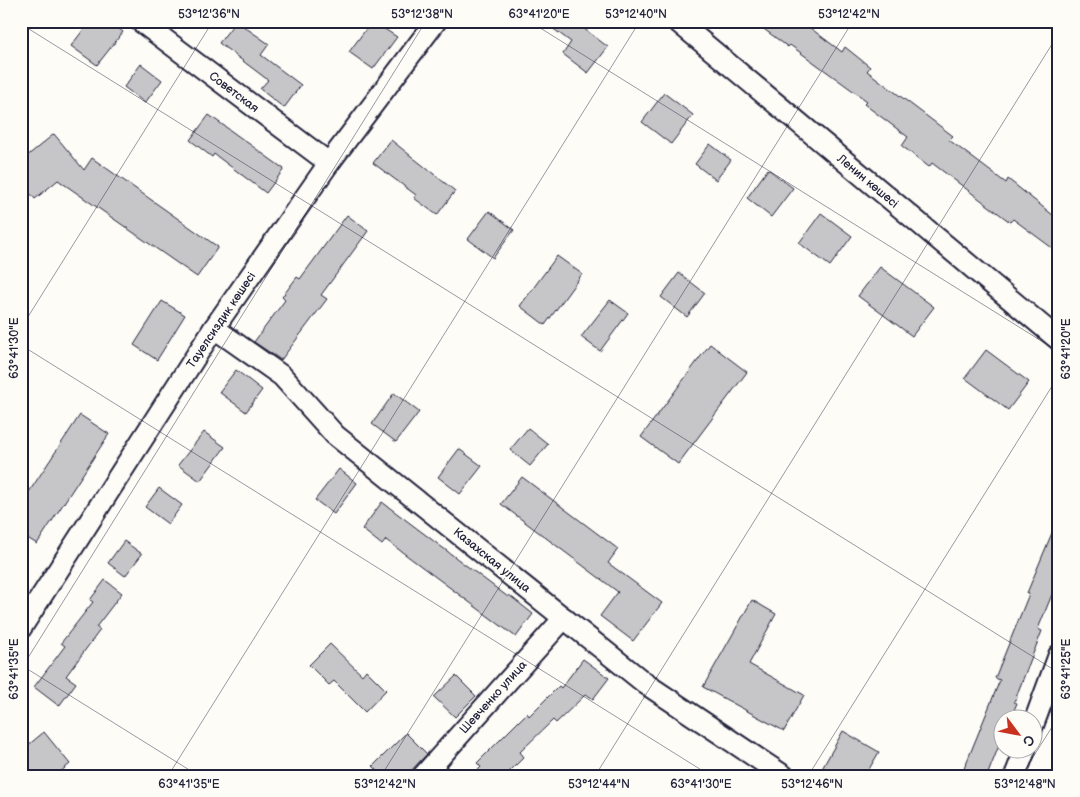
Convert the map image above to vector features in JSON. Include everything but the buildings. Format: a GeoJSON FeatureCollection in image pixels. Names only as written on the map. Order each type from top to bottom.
{"type":"FeatureCollection","features":[{"type":"Feature","properties":{"kind":"street","name":"Советская"},"geometry":{"type":"LineString","coordinates":[[140,21],[329,163]]}},
{"type":"Feature","properties":{"kind":"street","name":"Тауелсиздик көшесі"},"geometry":{"type":"LineString","coordinates":[[21,628],[214,328],[329,163],[436,21]]}},
{"type":"Feature","properties":{"kind":"street","name":"Ленин көшесі"},"geometry":{"type":"LineString","coordinates":[[677,21],[1059,340]]}},
{"type":"Feature","properties":{"kind":"street","name":"Казахская улица"},"geometry":{"type":"LineString","coordinates":[[214,328],[282,376],[335,435],[646,684],[784,776]]}},
{"type":"Feature","properties":{"kind":"street","name":"Шевченко улица"},"geometry":{"type":"LineString","coordinates":[[423,776],[564,618]]}},
{"type":"Feature","properties":{"kind":"street"},"geometry":{"type":"LineString","coordinates":[[1039,710],[1059,655]]}},
{"type":"Feature","properties":{"kind":"street"},"geometry":{"type":"LineString","coordinates":[[1015,776],[1021,760]]}}]}
